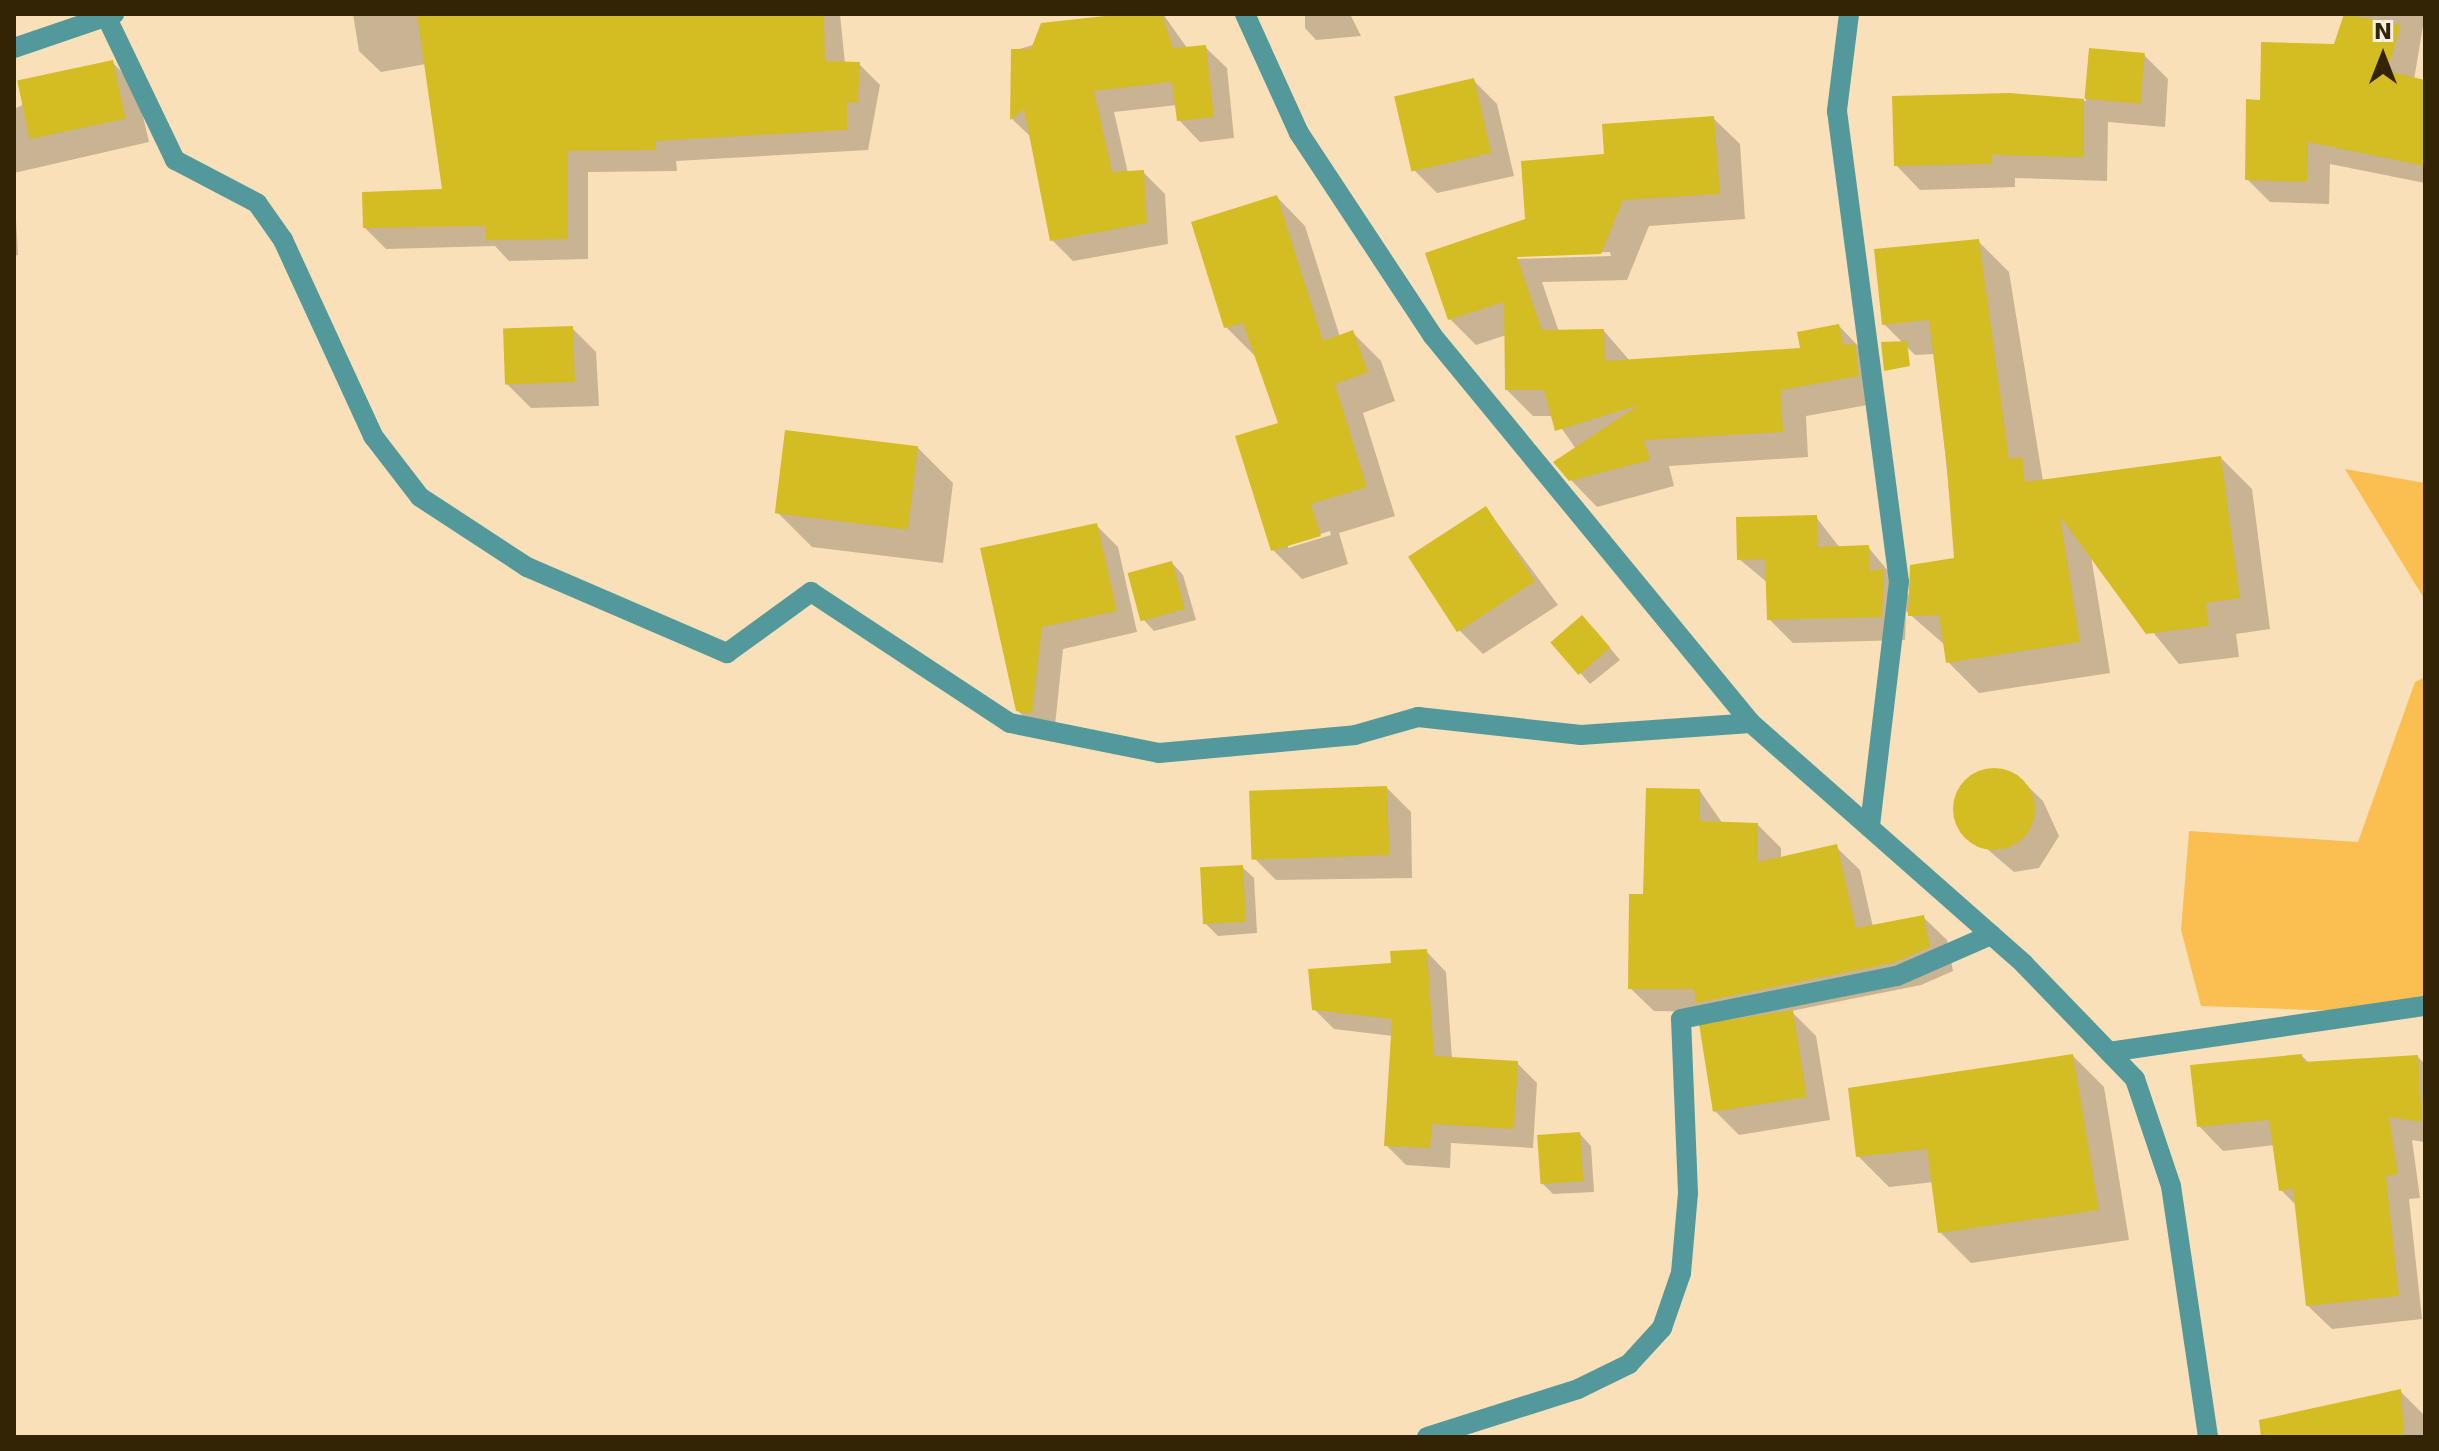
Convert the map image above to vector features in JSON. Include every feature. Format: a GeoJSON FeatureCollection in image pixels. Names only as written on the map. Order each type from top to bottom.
{"type":"FeatureCollection","features":[{"type":"Feature","properties":{"kind":"street"},"geometry":{"type":"LineString","coordinates":[[1245,14],[1299,133],[1432,335],[1751,723],[1991,935],[2135,1079],[2171,1186],[2208,1437]]}},
{"type":"Feature","properties":{"kind":"street"},"geometry":{"type":"LineString","coordinates":[[1849,14],[1837,111],[1899,582],[1870,827]]}},
{"type":"Feature","properties":{"kind":"street"},"geometry":{"type":"LineString","coordinates":[[14,48],[110,15],[175,160],[257,203],[283,240],[373,436],[420,497],[527,567],[727,653],[811,592],[1010,723],[1159,753],[1355,735],[1418,717],[1581,735],[1751,723]]}},
{"type":"Feature","properties":{"kind":"street"},"geometry":{"type":"LineString","coordinates":[[1427,1437],[1578,1389],[1629,1364],[1662,1328],[1681,1273],[1688,1193],[1681,1019],[1897,976],[1991,935]]}},
{"type":"Feature","properties":{"kind":"street"},"geometry":{"type":"LineString","coordinates":[[2109,1052],[2425,1006]]}},
{"type":"Feature","properties":{"kind":"shaded area"},"geometry":{"type":"Polygon","coordinates":[[[2345,469],[2425,483],[2425,600],[2345,469]]]}},
{"type":"Feature","properties":{"kind":"shaded area"},"geometry":{"type":"Polygon","coordinates":[[[2425,677],[2425,1014],[2201,1006],[2181,930],[2189,831],[2358,842],[2415,682],[2425,677]]]}},
{"type":"Feature","properties":{"kind":"building"},"geometry":{"type":"Polygon","coordinates":[[[417,14],[824,14],[825,61],[860,62],[858,103],[847,102],[847,130],[656,141],[656,150],[568,151],[568,239],[486,240],[486,226],[363,228],[362,192],[442,189],[417,14]]]}},
{"type":"Feature","properties":{"kind":"building"},"geometry":{"type":"Polygon","coordinates":[[[1123,14],[1162,14],[1173,48],[1206,45],[1214,117],[1177,121],[1172,82],[1094,91],[1112,172],[1144,170],[1147,223],[1050,241],[1024,109],[1010,120],[1011,49],[1031,49],[1041,23],[1123,14]]]}},
{"type":"Feature","properties":{"kind":"building"},"geometry":{"type":"Polygon","coordinates":[[[2344,14],[2401,25],[2387,71],[2425,80],[2425,166],[2308,142],[2307,182],[2245,180],[2246,99],[2260,100],[2261,42],[2334,44],[2344,14]]]}},
{"type":"Feature","properties":{"kind":"building"},"geometry":{"type":"Polygon","coordinates":[[[2089,48],[2145,53],[2140,104],[2085,99],[2089,48]]]}},
{"type":"Feature","properties":{"kind":"building"},"geometry":{"type":"Polygon","coordinates":[[[113,60],[125,119],[30,139],[17,80],[113,60]]]}},
{"type":"Feature","properties":{"kind":"building"},"geometry":{"type":"Polygon","coordinates":[[[1474,78],[1491,153],[1411,171],[1394,96],[1474,78]]]}},
{"type":"Feature","properties":{"kind":"building"},"geometry":{"type":"Polygon","coordinates":[[[2010,93],[2084,99],[2084,157],[1991,155],[1992,164],[1894,166],[1892,96],[2010,93]]]}},
{"type":"Feature","properties":{"kind":"building"},"geometry":{"type":"Polygon","coordinates":[[[1714,116],[1720,194],[1623,200],[1601,254],[1517,257],[1542,330],[1604,329],[1605,361],[1800,348],[1797,332],[1839,324],[1843,345],[1855,344],[1859,376],[1781,390],[1783,432],[1644,440],[1650,460],[1569,481],[1553,462],[1639,405],[1555,431],[1544,390],[1505,390],[1504,302],[1448,320],[1425,253],[1525,219],[1521,161],[1604,154],[1602,124],[1714,116]]]}},
{"type":"Feature","properties":{"kind":"building"},"geometry":{"type":"Polygon","coordinates":[[[1277,195],[1323,341],[1353,330],[1368,372],[1335,384],[1367,487],[1311,504],[1321,536],[1271,551],[1235,436],[1278,423],[1243,323],[1224,328],[1191,222],[1277,195]]]}},
{"type":"Feature","properties":{"kind":"building"},"geometry":{"type":"Polygon","coordinates":[[[1979,239],[2009,459],[2022,457],[2025,482],[2221,456],[2240,598],[2206,603],[2209,626],[2146,634],[2060,516],[2080,642],[1946,663],[1939,615],[1908,616],[1910,565],[1954,558],[1947,467],[1929,320],[1882,325],[1874,249],[1979,239]]]}},
{"type":"Feature","properties":{"kind":"building"},"geometry":{"type":"Polygon","coordinates":[[[573,326],[575,382],[505,384],[503,328],[573,326]]]}},
{"type":"Feature","properties":{"kind":"building"},"geometry":{"type":"Polygon","coordinates":[[[1907,341],[1910,366],[1884,371],[1881,342],[1907,341]]]}},
{"type":"Feature","properties":{"kind":"building"},"geometry":{"type":"Polygon","coordinates":[[[785,430],[918,446],[908,530],[775,513],[785,430]]]}},
{"type":"Feature","properties":{"kind":"building"},"geometry":{"type":"Polygon","coordinates":[[[1486,506],[1535,581],[1457,632],[1408,557],[1486,506]]]}},
{"type":"Feature","properties":{"kind":"building"},"geometry":{"type":"Polygon","coordinates":[[[1817,515],[1818,547],[1869,545],[1870,571],[1884,569],[1882,617],[1767,620],[1765,559],[1737,560],[1736,517],[1817,515]]]}},
{"type":"Feature","properties":{"kind":"building"},"geometry":{"type":"Polygon","coordinates":[[[1097,523],[1117,611],[1042,627],[1032,714],[1016,711],[980,548],[1097,523]]]}},
{"type":"Feature","properties":{"kind":"building"},"geometry":{"type":"Polygon","coordinates":[[[1172,561],[1185,609],[1141,621],[1128,573],[1172,561]]]}},
{"type":"Feature","properties":{"kind":"building"},"geometry":{"type":"Polygon","coordinates":[[[1582,615],[1610,647],[1579,675],[1550,643],[1582,615]]]}},
{"type":"Feature","properties":{"kind":"building"},"geometry":{"type":"Polygon","coordinates":[[[1994,768],[2010,771],[2023,780],[2032,793],[2035,809],[2032,825],[2023,838],[2010,847],[1994,850],[1978,847],[1965,838],[1956,825],[1953,809],[1956,793],[1965,780],[1978,771],[1994,768]]]}},
{"type":"Feature","properties":{"kind":"building"},"geometry":{"type":"Polygon","coordinates":[[[1387,786],[1389,855],[1251,860],[1249,791],[1387,786]]]}},
{"type":"Feature","properties":{"kind":"building"},"geometry":{"type":"Polygon","coordinates":[[[1646,788],[1700,789],[1700,821],[1758,823],[1758,862],[1837,844],[1856,928],[1924,915],[1930,947],[1896,962],[1696,1003],[1694,989],[1628,989],[1629,894],[1643,894],[1646,788]]]}},
{"type":"Feature","properties":{"kind":"building"},"geometry":{"type":"Polygon","coordinates":[[[1243,865],[1246,922],[1203,924],[1200,867],[1243,865]]]}},
{"type":"Feature","properties":{"kind":"building"},"geometry":{"type":"Polygon","coordinates":[[[1427,949],[1434,1056],[1518,1061],[1514,1129],[1432,1124],[1430,1148],[1384,1146],[1392,1019],[1312,1010],[1308,969],[1391,963],[1390,951],[1427,949]]]}},
{"type":"Feature","properties":{"kind":"building"},"geometry":{"type":"Polygon","coordinates":[[[1793,1010],[1807,1097],[1713,1112],[1699,1025],[1793,1010]]]}},
{"type":"Feature","properties":{"kind":"building"},"geometry":{"type":"Polygon","coordinates":[[[2073,1054],[2099,1210],[1938,1233],[1927,1149],[1856,1157],[1848,1088],[2073,1054]]]}},
{"type":"Feature","properties":{"kind":"building"},"geometry":{"type":"Polygon","coordinates":[[[2302,1054],[2303,1062],[2418,1055],[2422,1122],[2389,1117],[2398,1174],[2386,1176],[2399,1296],[2306,1306],[2293,1189],[2279,1191],[2269,1120],[2197,1127],[2190,1065],[2302,1054]]]}},
{"type":"Feature","properties":{"kind":"building"},"geometry":{"type":"Polygon","coordinates":[[[1580,1132],[1583,1181],[1541,1184],[1537,1135],[1580,1132]]]}},
{"type":"Feature","properties":{"kind":"building"},"geometry":{"type":"Polygon","coordinates":[[[2401,1389],[2404,1437],[2261,1437],[2259,1420],[2401,1389]]]}}]}
